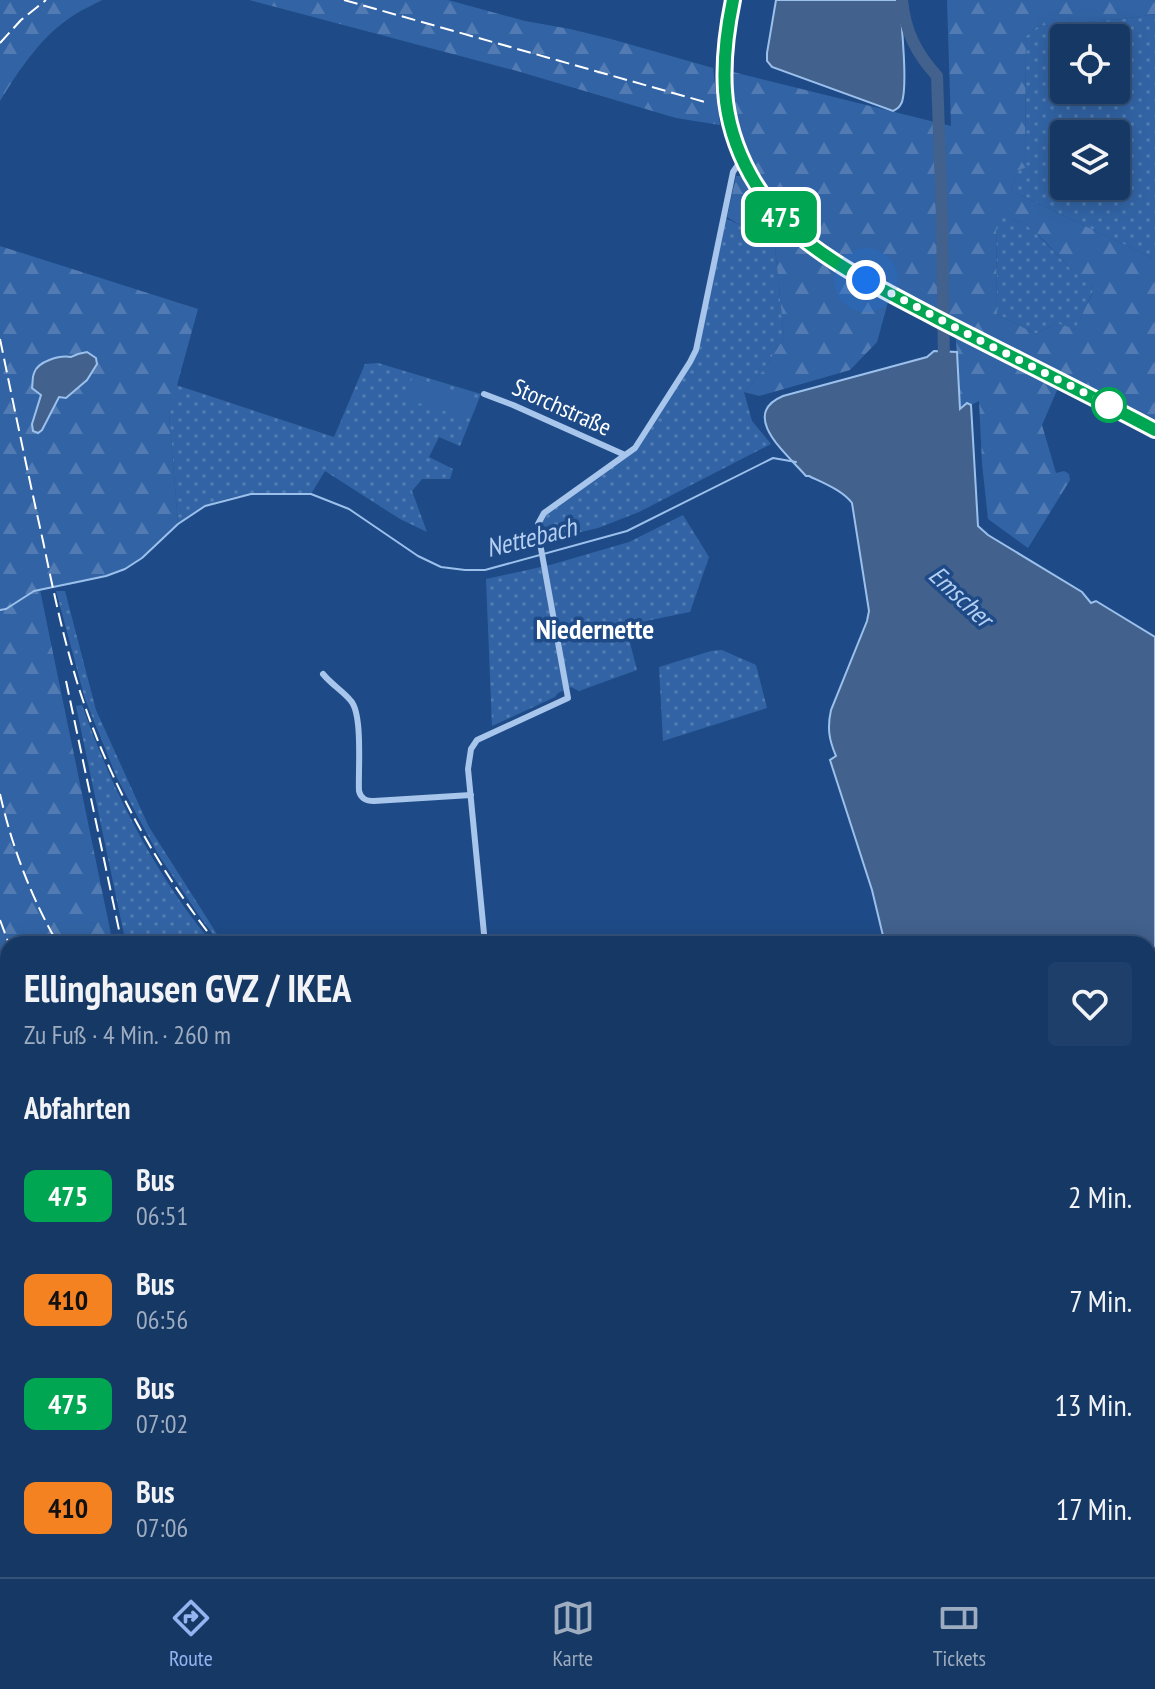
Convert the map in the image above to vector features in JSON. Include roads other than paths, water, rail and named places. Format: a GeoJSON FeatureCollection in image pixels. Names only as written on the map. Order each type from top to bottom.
{"type":"FeatureCollection","features":[{"type":"Feature","properties":{"kind":"main road"},"geometry":{"type":"LineString","coordinates":[[733,0],[725,54],[725,90],[731,128],[742,159],[760,191],[794,231],[836,262],[920,309],[1155,430]]}},
{"type":"Feature","properties":{"kind":"street"},"geometry":{"type":"LineString","coordinates":[[484,936],[471,795],[471,749],[477,740],[568,698],[538,524],[544,513],[640,441],[696,350],[733,172],[742,159]]}},
{"type":"Feature","properties":{"kind":"street","name":"Storchstraße"},"geometry":{"type":"LineString","coordinates":[[484,394],[625,455]]}},
{"type":"Feature","properties":{"kind":"street"},"geometry":{"type":"LineString","coordinates":[[323,674],[352,703],[358,714],[359,791],[362,798],[374,801],[471,795]]}},
{"type":"Feature","properties":{"kind":"water"},"geometry":{"type":"Polygon","coordinates":[[[776,0],[900,0],[904,93],[899,107],[893,111],[772,67],[767,61],[767,53],[776,0]]]}},
{"type":"Feature","properties":{"kind":"water"},"geometry":{"type":"Polygon","coordinates":[[[934,351],[957,352],[960,409],[967,403],[971,405],[978,526],[1082,592],[1091,603],[1096,601],[1155,637],[1155,936],[883,936],[872,890],[830,760],[836,756],[829,734],[831,710],[869,611],[852,503],[838,491],[806,476],[771,435],[765,414],[770,404],[783,396],[927,357],[934,351]]]}},
{"type":"Feature","properties":{"kind":"water"},"geometry":{"type":"Polygon","coordinates":[[[87,352],[96,358],[97,364],[87,380],[66,398],[59,397],[42,430],[38,433],[33,431],[32,424],[41,395],[32,388],[36,369],[50,360],[87,352]]]}},
{"type":"Feature","properties":{"kind":"waterway","name":"Emscher"},"geometry":{"type":"LineString","coordinates":[[902,0],[913,41],[937,76],[944,367]]}},
{"type":"Feature","properties":{"kind":"waterway","name":"Nettebach"},"geometry":{"type":"LineString","coordinates":[[0,610],[34,591],[125,569],[142,558],[178,524],[205,506],[251,494],[311,494],[349,509],[418,556],[441,567],[485,570],[627,531],[773,458],[796,462]]}},
{"type":"Feature","properties":{"kind":"railway"},"geometry":{"type":"LineString","coordinates":[[0,43],[21,20],[46,0]]}},
{"type":"Feature","properties":{"kind":"railway"},"geometry":{"type":"LineString","coordinates":[[344,0],[705,102]]}},
{"type":"Feature","properties":{"kind":"railway"},"geometry":{"type":"LineString","coordinates":[[0,339],[57,606],[87,712],[112,774],[143,833],[211,936]]}},
{"type":"Feature","properties":{"kind":"railway"},"geometry":{"type":"LineString","coordinates":[[66,681],[120,936]]}},
{"type":"Feature","properties":{"kind":"railway"},"geometry":{"type":"LineString","coordinates":[[0,794],[23,871],[54,936]]}},
{"type":"Feature","properties":{"kind":"railway"},"geometry":{"type":"LineString","coordinates":[[0,920],[6,936]]}},
{"type":"Feature","properties":{"kind":"district","name":"Niedernette"},"geometry":{"type":"Point","coordinates":[595,628]}}]}
